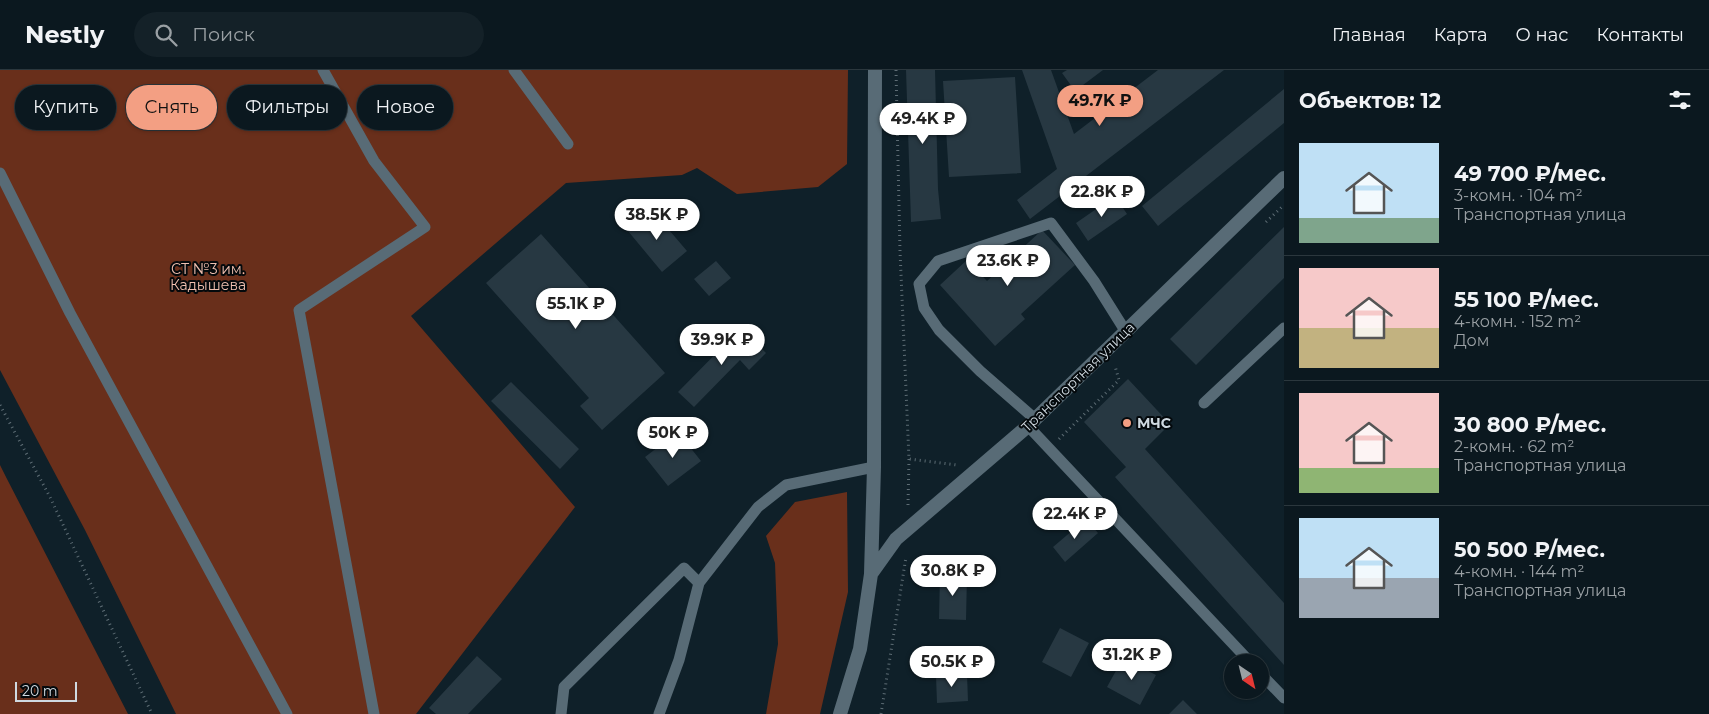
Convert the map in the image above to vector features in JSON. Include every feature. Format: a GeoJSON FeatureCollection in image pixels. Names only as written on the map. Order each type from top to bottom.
{"type":"FeatureCollection","features":[{"type":"Feature","properties":{"kind":"street","name":"Транспортная улица"},"geometry":{"type":"LineString","coordinates":[[840,714],[860,649],[871,574],[874,467],[875,70]]}},
{"type":"Feature","properties":{"kind":"street","name":"Транспортная улица"},"geometry":{"type":"LineString","coordinates":[[871,574],[896,539],[1032,422],[1284,178]]}},
{"type":"Feature","properties":{"kind":"lane"},"geometry":{"type":"LineString","coordinates":[[323,70],[374,161],[425,227],[299,310],[374,714]]}},
{"type":"Feature","properties":{"kind":"lane"},"geometry":{"type":"LineString","coordinates":[[514,70],[568,144]]}},
{"type":"Feature","properties":{"kind":"lane"},"geometry":{"type":"LineString","coordinates":[[0,173],[70,313],[287,714]]}},
{"type":"Feature","properties":{"kind":"lane"},"geometry":{"type":"LineString","coordinates":[[1126,332],[1094,281],[1051,223],[938,261],[919,284],[924,308],[939,330],[1032,422],[1050,449],[1242,654]]}},
{"type":"Feature","properties":{"kind":"lane"},"geometry":{"type":"LineString","coordinates":[[1204,403],[1284,328]]}},
{"type":"Feature","properties":{"kind":"lane"},"geometry":{"type":"LineString","coordinates":[[659,714],[679,660],[699,583],[758,507],[786,485],[874,467]]}},
{"type":"Feature","properties":{"kind":"lane"},"geometry":{"type":"LineString","coordinates":[[561,714],[564,687],[684,568],[699,583]]}},
{"type":"Feature","properties":{"kind":"lane"},"geometry":{"type":"LineString","coordinates":[[1269,682],[1284,698]]}},
{"type":"Feature","properties":{"kind":"path"},"geometry":{"type":"LineString","coordinates":[[1050,449],[1119,380],[1115,365]]}},
{"type":"Feature","properties":{"kind":"path"},"geometry":{"type":"LineString","coordinates":[[0,405],[50,497],[152,714]]}},
{"type":"Feature","properties":{"kind":"green space","name":"СТ №3 им. Кадышева"},"geometry":{"type":"Polygon","coordinates":[[[0,70],[848,70],[847,164],[818,187],[737,194],[697,168],[682,175],[566,183],[411,316],[575,507],[416,714],[176,714],[85,530],[0,370],[0,70]]]}},
{"type":"Feature","properties":{"kind":"green space"},"geometry":{"type":"Polygon","coordinates":[[[0,465],[7,479],[128,714],[0,714],[0,465]]]}},
{"type":"Feature","properties":{"kind":"green space"},"geometry":{"type":"Polygon","coordinates":[[[847,492],[848,592],[820,714],[766,714],[778,644],[775,563],[766,536],[795,502],[847,492]]]}},
{"type":"Feature","properties":{"kind":"building"},"geometry":{"type":"Polygon","coordinates":[[[906,70],[935,70],[938,189],[941,219],[911,222],[906,70]]]}},
{"type":"Feature","properties":{"kind":"building"},"geometry":{"type":"Polygon","coordinates":[[[1022,70],[1051,70],[1074,134],[1158,70],[1224,70],[1030,219],[1017,200],[1057,169],[1022,70]]]}},
{"type":"Feature","properties":{"kind":"building"},"geometry":{"type":"Polygon","coordinates":[[[1067,70],[1103,70],[1075,91],[1062,73],[1067,70]]]}},
{"type":"Feature","properties":{"kind":"building"},"geometry":{"type":"Polygon","coordinates":[[[1015,77],[1021,173],[949,177],[943,81],[1015,77]]]}},
{"type":"Feature","properties":{"kind":"building"},"geometry":{"type":"Polygon","coordinates":[[[1284,89],[1284,123],[1158,226],[1142,206],[1284,89]]]}},
{"type":"Feature","properties":{"kind":"building"},"geometry":{"type":"Polygon","coordinates":[[[1115,196],[1127,214],[1088,241],[1076,223],[1115,196]]]}},
{"type":"Feature","properties":{"kind":"building"},"geometry":{"type":"Polygon","coordinates":[[[652,210],[687,251],[662,272],[628,231],[652,210]]]}},
{"type":"Feature","properties":{"kind":"building"},"geometry":{"type":"Polygon","coordinates":[[[1284,227],[1284,278],[1196,365],[1170,339],[1284,227]]]}},
{"type":"Feature","properties":{"kind":"building"},"geometry":{"type":"Polygon","coordinates":[[[1042,230],[1075,265],[1021,314],[1025,319],[995,346],[940,285],[967,260],[987,281],[1042,230]]]}},
{"type":"Feature","properties":{"kind":"building"},"geometry":{"type":"Polygon","coordinates":[[[541,234],[665,373],[602,430],[580,406],[589,398],[486,283],[541,234]]]}},
{"type":"Feature","properties":{"kind":"building"},"geometry":{"type":"Polygon","coordinates":[[[716,261],[731,278],[709,296],[694,279],[716,261]]]}},
{"type":"Feature","properties":{"kind":"building"},"geometry":{"type":"Polygon","coordinates":[[[741,328],[766,353],[749,370],[740,360],[694,407],[678,392],[741,328]]]}},
{"type":"Feature","properties":{"kind":"building"},"geometry":{"type":"Polygon","coordinates":[[[1128,379],[1170,424],[1145,449],[1284,603],[1284,665],[1115,477],[1126,467],[1084,422],[1128,379]]]}},
{"type":"Feature","properties":{"kind":"building"},"geometry":{"type":"Polygon","coordinates":[[[511,382],[579,449],[560,469],[491,401],[511,382]]]}},
{"type":"Feature","properties":{"kind":"building"},"geometry":{"type":"Polygon","coordinates":[[[678,432],[701,461],[668,486],[645,457],[678,432]]]}},
{"type":"Feature","properties":{"kind":"building"},"geometry":{"type":"Polygon","coordinates":[[[1086,519],[1098,533],[1065,562],[1053,547],[1086,519]]]}},
{"type":"Feature","properties":{"kind":"building"},"geometry":{"type":"Polygon","coordinates":[[[940,574],[967,575],[966,620],[939,619],[940,574]]]}},
{"type":"Feature","properties":{"kind":"building"},"geometry":{"type":"Polygon","coordinates":[[[1060,628],[1089,643],[1071,677],[1042,662],[1060,628]]]}},
{"type":"Feature","properties":{"kind":"building"},"geometry":{"type":"Polygon","coordinates":[[[477,656],[502,679],[468,714],[436,714],[429,708],[477,656]]]}},
{"type":"Feature","properties":{"kind":"building"},"geometry":{"type":"Polygon","coordinates":[[[1123,658],[1156,675],[1140,705],[1107,687],[1123,658]]]}},
{"type":"Feature","properties":{"kind":"building"},"geometry":{"type":"Polygon","coordinates":[[[967,674],[968,701],[937,703],[936,676],[967,674]]]}},
{"type":"Feature","properties":{"kind":"building"},"geometry":{"type":"Polygon","coordinates":[[[1183,700],[1197,714],[1169,714],[1183,700]]]}},
{"type":"Feature","properties":{"kind":"place","name":"МЧС"},"geometry":{"type":"Point","coordinates":[1127,423]}}]}
